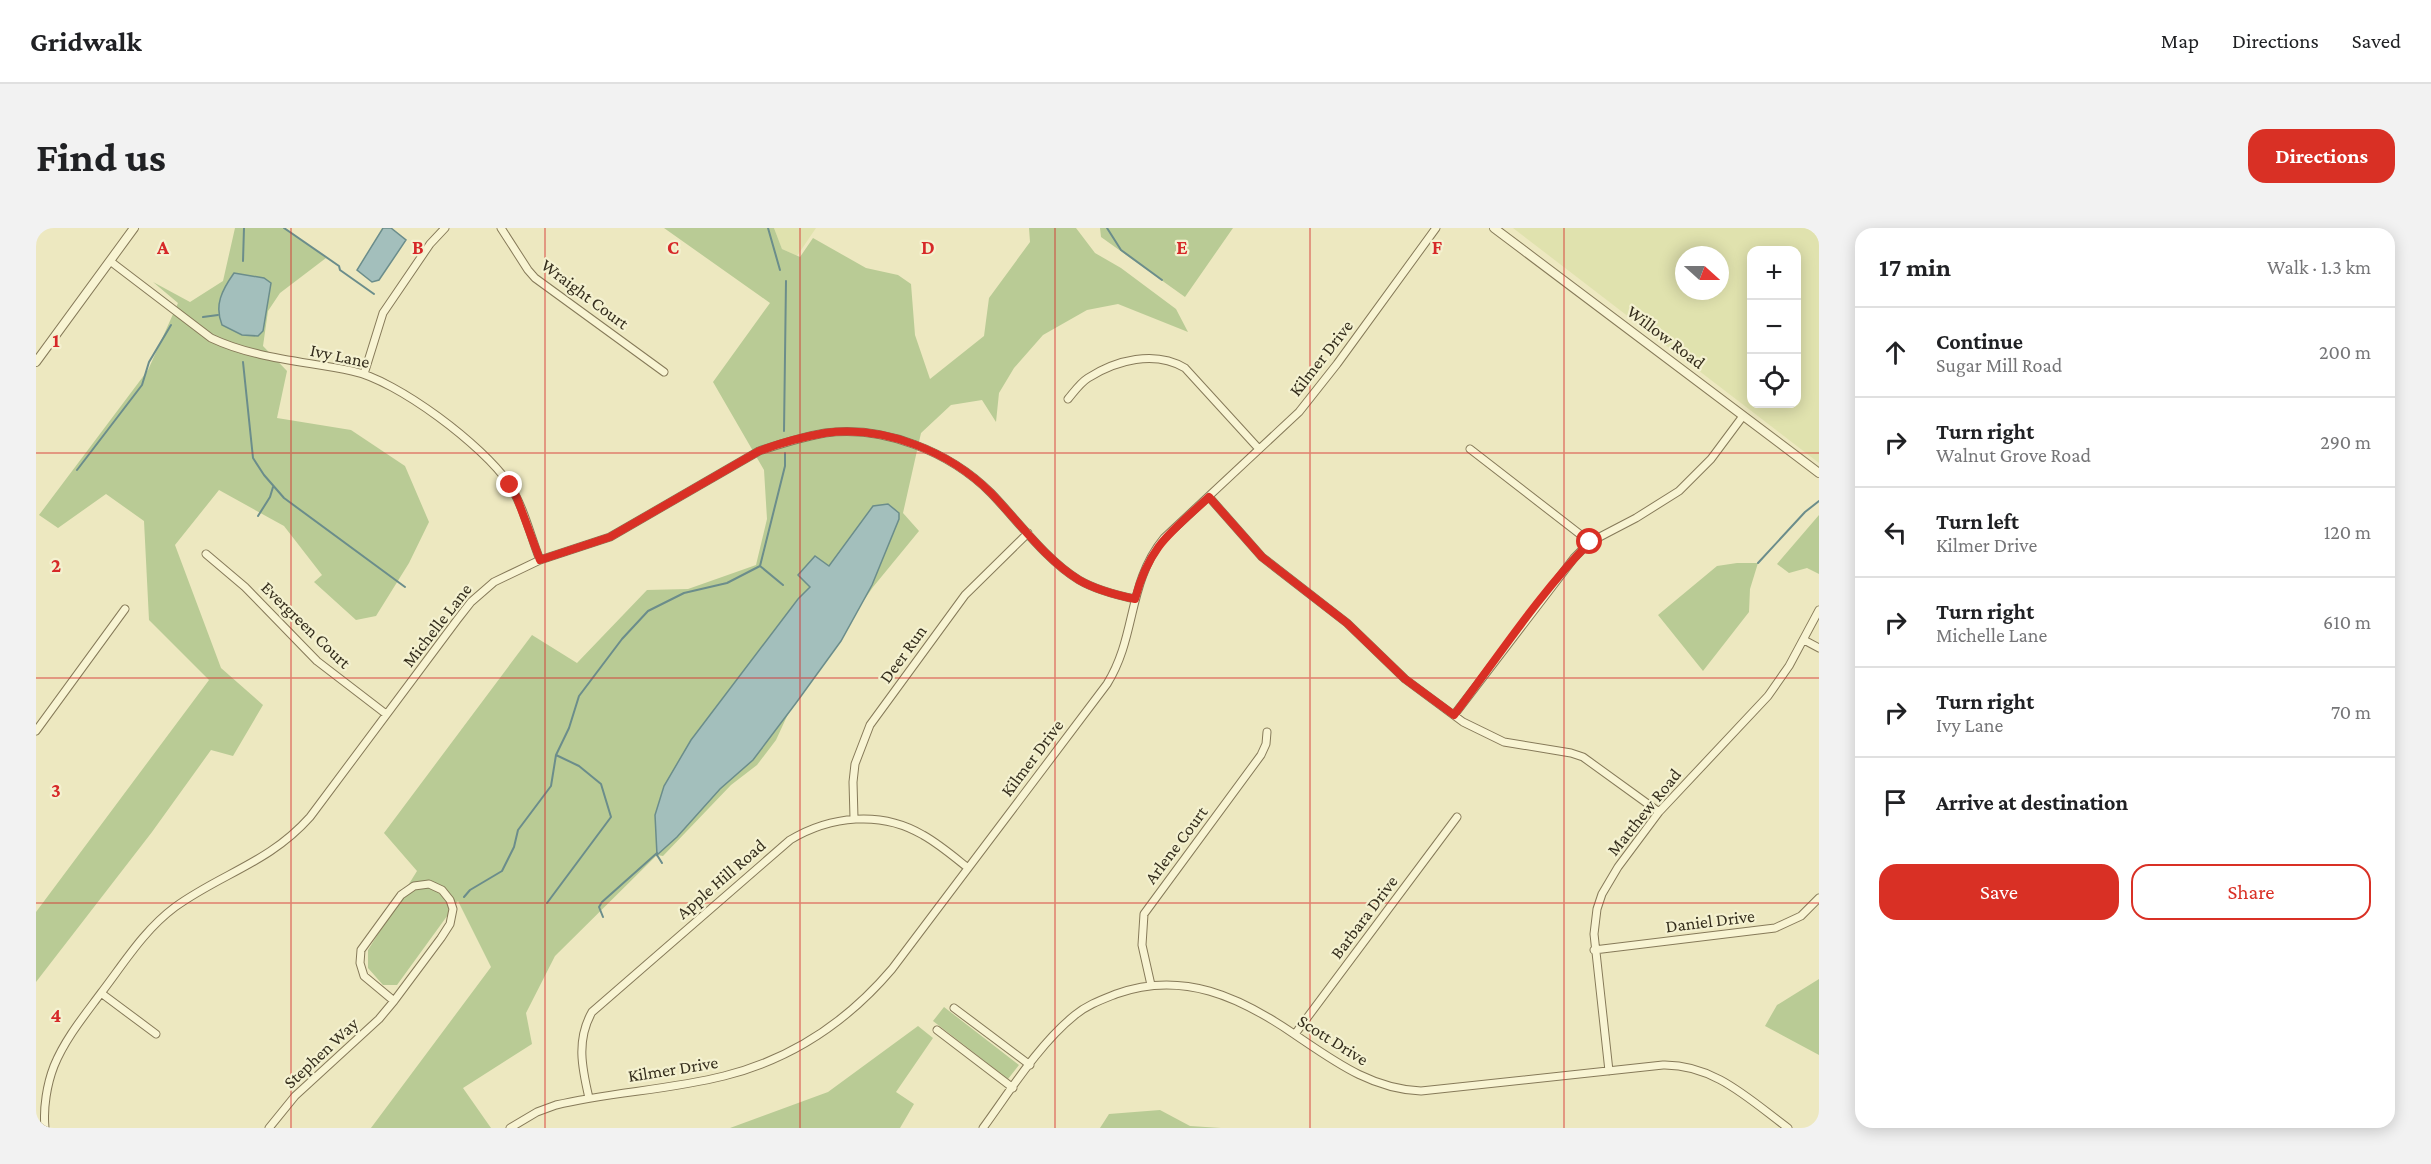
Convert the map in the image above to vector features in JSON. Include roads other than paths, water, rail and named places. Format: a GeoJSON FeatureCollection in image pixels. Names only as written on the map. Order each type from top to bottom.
{"type":"FeatureCollection","features":[{"type":"Feature","properties":{"kind":"street"},"geometry":{"type":"LineString","coordinates":[[36,362],[134,228]]}},
{"type":"Feature","properties":{"kind":"street"},"geometry":{"type":"LineString","coordinates":[[364,374],[383,313],[430,244],[445,228]]}},
{"type":"Feature","properties":{"kind":"street","name":"Wraight Court"},"geometry":{"type":"LineString","coordinates":[[501,228],[535,278],[664,372]]}},
{"type":"Feature","properties":{"kind":"street","name":"Kilmer Drive"},"geometry":{"type":"LineString","coordinates":[[510,1128],[537,1112],[556,1105],[722,1077],[762,1064],[799,1048],[844,1018],[879,984],[1115,671],[1124,648],[1140,578],[1150,556],[1164,538],[1289,423],[1337,364],[1436,228]]}},
{"type":"Feature","properties":{"kind":"street","name":"Willow Road"},"geometry":{"type":"LineString","coordinates":[[1494,228],[1819,473]]}},
{"type":"Feature","properties":{"kind":"street","name":"Ivy Lane"},"geometry":{"type":"LineString","coordinates":[[110,261],[211,338],[228,346],[258,356],[364,374],[403,392],[480,449],[491,461],[517,498],[540,560]]}},
{"type":"Feature","properties":{"kind":"street"},"geometry":{"type":"LineString","coordinates":[[1068,399],[1086,379],[1117,365],[1146,358],[1175,362],[1185,368],[1259,449]]}},
{"type":"Feature","properties":{"kind":"street"},"geometry":{"type":"LineString","coordinates":[[1454,715],[1550,589],[1590,542],[1674,495],[1711,459],[1743,416]]}},
{"type":"Feature","properties":{"kind":"street","name":"Michelle Lane"},"geometry":{"type":"LineString","coordinates":[[45,1128],[45,1104],[53,1068],[67,1040],[135,947],[161,918],[187,899],[271,853],[295,834],[471,602],[494,582],[540,560],[610,537],[759,451],[783,442],[840,432],[879,435],[933,452],[954,463],[980,482],[1061,566],[1078,580],[1102,591],[1135,599]]}},
{"type":"Feature","properties":{"kind":"street"},"geometry":{"type":"LineString","coordinates":[[1470,449],[1590,542]]}},
{"type":"Feature","properties":{"kind":"street"},"geometry":{"type":"LineString","coordinates":[[1209,497],[1262,557],[1347,623],[1405,679],[1454,715],[1504,742],[1571,753],[1583,758],[1659,812]]}},
{"type":"Feature","properties":{"kind":"street","name":"Deer Run"},"geometry":{"type":"LineString","coordinates":[[854,818],[855,764],[870,725],[965,595],[1028,533]]}},
{"type":"Feature","properties":{"kind":"street","name":"Evergreen Court"},"geometry":{"type":"LineString","coordinates":[[206,554],[245,587],[317,661],[386,714]]}},
{"type":"Feature","properties":{"kind":"street"},"geometry":{"type":"LineString","coordinates":[[36,731],[125,609]]}},
{"type":"Feature","properties":{"kind":"street","name":"Matthew Road"},"geometry":{"type":"LineString","coordinates":[[1609,1071],[1594,950],[1594,921],[1602,894],[1618,867],[1659,812],[1756,711],[1778,682],[1804,640],[1819,610]]}},
{"type":"Feature","properties":{"kind":"street"},"geometry":{"type":"LineString","coordinates":[[1804,640],[1819,648]]}},
{"type":"Feature","properties":{"kind":"street","name":"Arlene Court"},"geometry":{"type":"LineString","coordinates":[[1151,985],[1142,945],[1144,914],[1261,755],[1266,744],[1267,732]]}},
{"type":"Feature","properties":{"kind":"street","name":"Barbara Drive"},"geometry":{"type":"LineString","coordinates":[[1295,1034],[1457,817]]}},
{"type":"Feature","properties":{"kind":"street","name":"Apple Hill Road"},"geometry":{"type":"LineString","coordinates":[[589,1098],[581,1043],[587,1020],[598,1005],[790,840],[812,828],[854,818],[888,821],[915,831],[968,868]]}},
{"type":"Feature","properties":{"kind":"street","name":"Stephen Way"},"geometry":{"type":"LineString","coordinates":[[269,1128],[295,1096],[379,1019],[394,1001],[450,924],[453,909],[450,900],[442,890],[429,884],[414,886],[401,895],[361,950],[360,963],[364,976],[394,1001]]}},
{"type":"Feature","properties":{"kind":"street","name":"Daniel Drive"},"geometry":{"type":"LineString","coordinates":[[1594,950],[1775,928],[1801,916],[1819,898]]}},
{"type":"Feature","properties":{"kind":"street","name":"Scott Drive"},"geometry":{"type":"LineString","coordinates":[[983,1128],[1062,1026],[1086,1007],[1129,989],[1151,985],[1189,985],[1226,995],[1259,1010],[1354,1073],[1382,1084],[1412,1091],[1663,1065],[1696,1068],[1723,1080],[1788,1128]]}},
{"type":"Feature","properties":{"kind":"street"},"geometry":{"type":"LineString","coordinates":[[101,993],[156,1034]]}},
{"type":"Feature","properties":{"kind":"street"},"geometry":{"type":"LineString","coordinates":[[954,1008],[1030,1065]]}},
{"type":"Feature","properties":{"kind":"street"},"geometry":{"type":"LineString","coordinates":[[937,1030],[1013,1088]]}},
{"type":"Feature","properties":{"kind":"water"},"geometry":{"type":"Polygon","coordinates":[[[383,228],[391,228],[406,240],[379,280],[372,282],[357,270],[383,228]]]}},
{"type":"Feature","properties":{"kind":"water"},"geometry":{"type":"Polygon","coordinates":[[[234,273],[264,278],[271,283],[263,331],[258,336],[242,335],[222,325],[219,311],[220,298],[234,273]]]}},
{"type":"Feature","properties":{"kind":"water"},"geometry":{"type":"Polygon","coordinates":[[[888,504],[899,513],[899,519],[872,585],[841,641],[753,760],[720,789],[677,837],[657,855],[655,815],[664,786],[691,740],[798,599],[810,587],[798,575],[815,556],[829,566],[873,506],[888,504]]]}},
{"type":"Feature","properties":{"kind":"waterway"},"geometry":{"type":"LineString","coordinates":[[243,261],[244,228]]}},
{"type":"Feature","properties":{"kind":"waterway"},"geometry":{"type":"LineString","coordinates":[[284,228],[339,266],[340,270],[374,294]]}},
{"type":"Feature","properties":{"kind":"waterway"},"geometry":{"type":"LineString","coordinates":[[768,228],[780,270]]}},
{"type":"Feature","properties":{"kind":"waterway"},"geometry":{"type":"LineString","coordinates":[[1107,228],[1121,250],[1162,280]]}},
{"type":"Feature","properties":{"kind":"waterway"},"geometry":{"type":"LineString","coordinates":[[784,431],[786,281]]}},
{"type":"Feature","properties":{"kind":"waterway"},"geometry":{"type":"LineString","coordinates":[[203,317],[218,315]]}},
{"type":"Feature","properties":{"kind":"waterway"},"geometry":{"type":"LineString","coordinates":[[77,470],[142,385],[149,362],[171,325]]}},
{"type":"Feature","properties":{"kind":"waterway"},"geometry":{"type":"LineString","coordinates":[[243,362],[253,458],[264,475],[284,498],[405,587]]}},
{"type":"Feature","properties":{"kind":"waterway"},"geometry":{"type":"LineString","coordinates":[[464,897],[470,890],[502,871],[514,847],[518,830],[551,786],[556,755],[569,728],[579,696],[622,639],[648,611],[684,593],[727,583],[760,566],[785,466],[785,453]]}},
{"type":"Feature","properties":{"kind":"waterway"},"geometry":{"type":"LineString","coordinates":[[258,516],[270,497],[273,487]]}},
{"type":"Feature","properties":{"kind":"waterway"},"geometry":{"type":"LineString","coordinates":[[1758,563],[1805,512],[1819,501]]}},
{"type":"Feature","properties":{"kind":"waterway"},"geometry":{"type":"LineString","coordinates":[[760,566],[783,585]]}},
{"type":"Feature","properties":{"kind":"waterway"},"geometry":{"type":"LineString","coordinates":[[547,903],[611,817],[601,784],[579,766],[556,755]]}},
{"type":"Feature","properties":{"kind":"waterway"},"geometry":{"type":"LineString","coordinates":[[603,917],[599,907],[602,902],[657,853]]}},
{"type":"Feature","properties":{"kind":"waterway"},"geometry":{"type":"LineString","coordinates":[[657,855],[662,863]]}}]}
